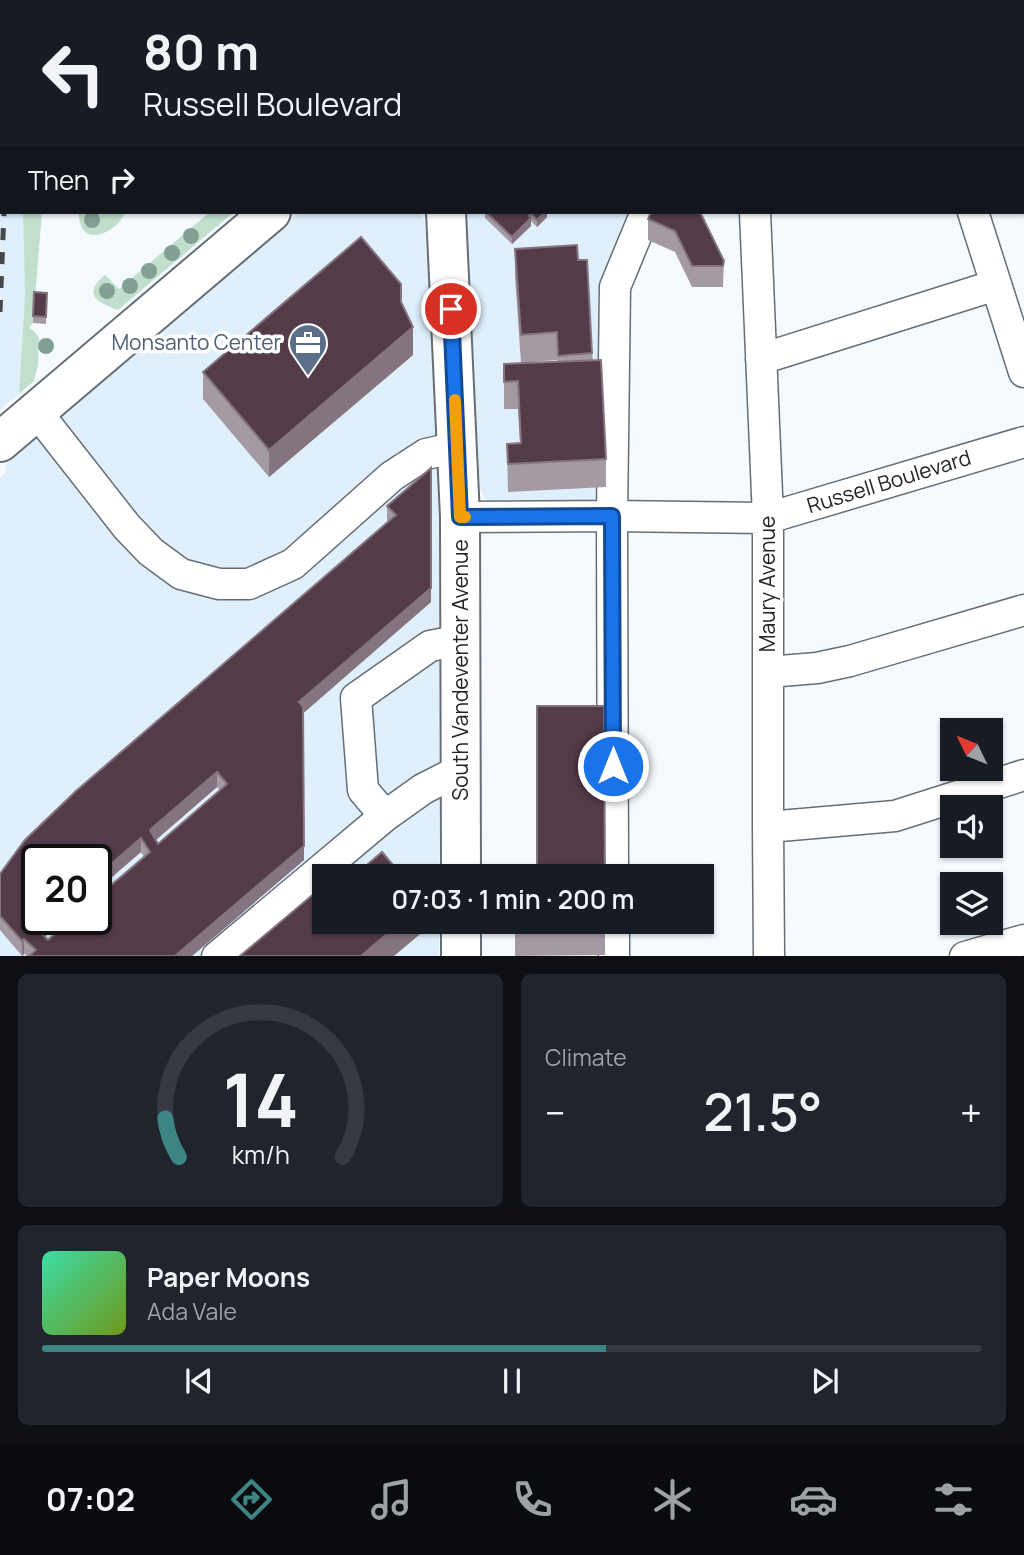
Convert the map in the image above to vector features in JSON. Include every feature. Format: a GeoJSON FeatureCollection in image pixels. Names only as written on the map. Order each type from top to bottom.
{"type":"FeatureCollection","features":[{"type":"Feature","properties":{"kind":"main road"},"geometry":{"type":"LineString","coordinates":[[0,442],[269,214]]}},
{"type":"Feature","properties":{"kind":"main road","name":"South Vandeventer Avenue"},"geometry":{"type":"LineString","coordinates":[[445,214],[460,517],[461,864]]}},
{"type":"Feature","properties":{"kind":"main road"},"geometry":{"type":"LineString","coordinates":[[461,934],[461,956]]}},
{"type":"Feature","properties":{"kind":"street"},"geometry":{"type":"LineString","coordinates":[[614,864],[612,516],[615,287],[645,214]]}},
{"type":"Feature","properties":{"kind":"street","name":"Maury Avenue"},"geometry":{"type":"LineString","coordinates":[[755,214],[768,518],[769,956]]}},
{"type":"Feature","properties":{"kind":"street"},"geometry":{"type":"LineString","coordinates":[[974,214],[1024,372]]}},
{"type":"Feature","properties":{"kind":"street"},"geometry":{"type":"LineString","coordinates":[[761,359],[996,285]]}},
{"type":"Feature","properties":{"kind":"street"},"geometry":{"type":"LineString","coordinates":[[36,411],[127,527],[151,552],[181,573],[219,584],[249,584],[293,564],[392,476],[426,454],[458,447]]}},
{"type":"Feature","properties":{"kind":"street","name":"Russell Boulevard"},"geometry":{"type":"LineString","coordinates":[[460,517],[768,518],[1024,442]]}},
{"type":"Feature","properties":{"kind":"street"},"geometry":{"type":"LineString","coordinates":[[768,672],[817,668],[850,661],[1024,610]]}},
{"type":"Feature","properties":{"kind":"street"},"geometry":{"type":"LineString","coordinates":[[385,816],[363,790],[356,698],[430,646],[461,640]]}},
{"type":"Feature","properties":{"kind":"street"},"geometry":{"type":"LineString","coordinates":[[218,956],[385,816],[423,789],[462,769]]}},
{"type":"Feature","properties":{"kind":"street"},"geometry":{"type":"LineString","coordinates":[[768,827],[895,816],[1024,775]]}},
{"type":"Feature","properties":{"kind":"street"},"geometry":{"type":"LineString","coordinates":[[614,934],[614,956]]}},
{"type":"Feature","properties":{"kind":"street"},"geometry":{"type":"LineString","coordinates":[[968,956],[1024,940]]}},
{"type":"Feature","properties":{"kind":"shaded area"},"geometry":{"type":"Polygon","coordinates":[[[0,214],[23,214],[25,296],[19,394],[0,409],[0,214]]]}},
{"type":"Feature","properties":{"kind":"shaded area"},"geometry":{"type":"Polygon","coordinates":[[[298,214],[422,214],[425,226],[440,469],[439,864],[312,864],[312,934],[439,934],[439,956],[0,956],[0,477],[5,473],[7,460],[298,214]]]}},
{"type":"Feature","properties":{"kind":"shaded area"},"geometry":{"type":"Polygon","coordinates":[[[465,214],[639,214],[605,505],[491,504],[484,498],[480,487],[465,214]]]}},
{"type":"Feature","properties":{"kind":"green space"},"geometry":{"type":"Polygon","coordinates":[[[23,214],[42,214],[33,323],[29,328],[39,338],[38,365],[34,381],[19,394],[25,296],[23,214]]]}},
{"type":"Feature","properties":{"kind":"green space"},"geometry":{"type":"Polygon","coordinates":[[[79,214],[124,214],[115,226],[99,234],[91,235],[80,224],[79,214]]]}},
{"type":"Feature","properties":{"kind":"green space"},"geometry":{"type":"Polygon","coordinates":[[[208,214],[232,214],[118,310],[99,301],[93,293],[105,275],[119,289],[208,214]]]}},
{"type":"Feature","properties":{"kind":"building"},"geometry":{"type":"Polygon","coordinates":[[[488,214],[531,214],[531,218],[512,237],[488,214]]]}},
{"type":"Feature","properties":{"kind":"building"},"geometry":{"type":"Polygon","coordinates":[[[531,214],[543,214],[537,220],[531,214]]]}},
{"type":"Feature","properties":{"kind":"building"},"geometry":{"type":"Polygon","coordinates":[[[650,214],[701,214],[724,261],[723,266],[692,266],[675,231],[648,219],[650,214]]]}},
{"type":"Feature","properties":{"kind":"building","name":"Monsanto Center"},"geometry":{"type":"Polygon","coordinates":[[[361,237],[401,284],[401,302],[413,327],[269,450],[203,372],[361,237]]]}},
{"type":"Feature","properties":{"kind":"building"},"geometry":{"type":"Polygon","coordinates":[[[577,245],[578,260],[587,260],[592,353],[558,356],[557,332],[521,335],[515,249],[577,245]]]}},
{"type":"Feature","properties":{"kind":"building"},"geometry":{"type":"Polygon","coordinates":[[[34,292],[47,293],[46,317],[33,316],[34,292]]]}},
{"type":"Feature","properties":{"kind":"building"},"geometry":{"type":"Polygon","coordinates":[[[601,360],[606,459],[508,464],[507,444],[521,443],[518,381],[504,382],[504,364],[601,360]]]}},
{"type":"Feature","properties":{"kind":"building"},"geometry":{"type":"Polygon","coordinates":[[[431,468],[431,588],[299,702],[303,707],[304,846],[175,956],[29,956],[36,950],[24,939],[22,941],[0,916],[0,874],[21,845],[21,935],[43,935],[48,940],[54,935],[112,935],[112,884],[150,852],[141,838],[112,863],[112,844],[22,844],[25,840],[76,791],[396,515],[387,506],[431,468]],[[217,772],[150,830],[158,844],[227,784],[217,772]]]}},
{"type":"Feature","properties":{"kind":"building"},"geometry":{"type":"Polygon","coordinates":[[[537,706],[604,706],[605,864],[537,864],[537,706]]]}},
{"type":"Feature","properties":{"kind":"building"},"geometry":{"type":"Polygon","coordinates":[[[382,852],[392,864],[368,864],[382,852]]]}},
{"type":"Feature","properties":{"kind":"building"},"geometry":{"type":"Polygon","coordinates":[[[312,895],[312,934],[387,934],[361,956],[240,956],[312,895]]]}},
{"type":"Feature","properties":{"kind":"railway"},"geometry":{"type":"LineString","coordinates":[[0,312],[4,214]]}},
{"type":"Feature","properties":{"kind":"slow traffic"},"geometry":{"type":"LineString","coordinates":[[455,400],[460,517],[465,517]]}},
{"type":"Feature","properties":{"kind":"place","name":"Monsanto Center"},"geometry":{"type":"Point","coordinates":[308,377]}},
{"type":"Feature","properties":{"kind":"route"},"geometry":{"type":"LineString","coordinates":[[451,309],[460,517],[612,516],[613,766]]}}]}
